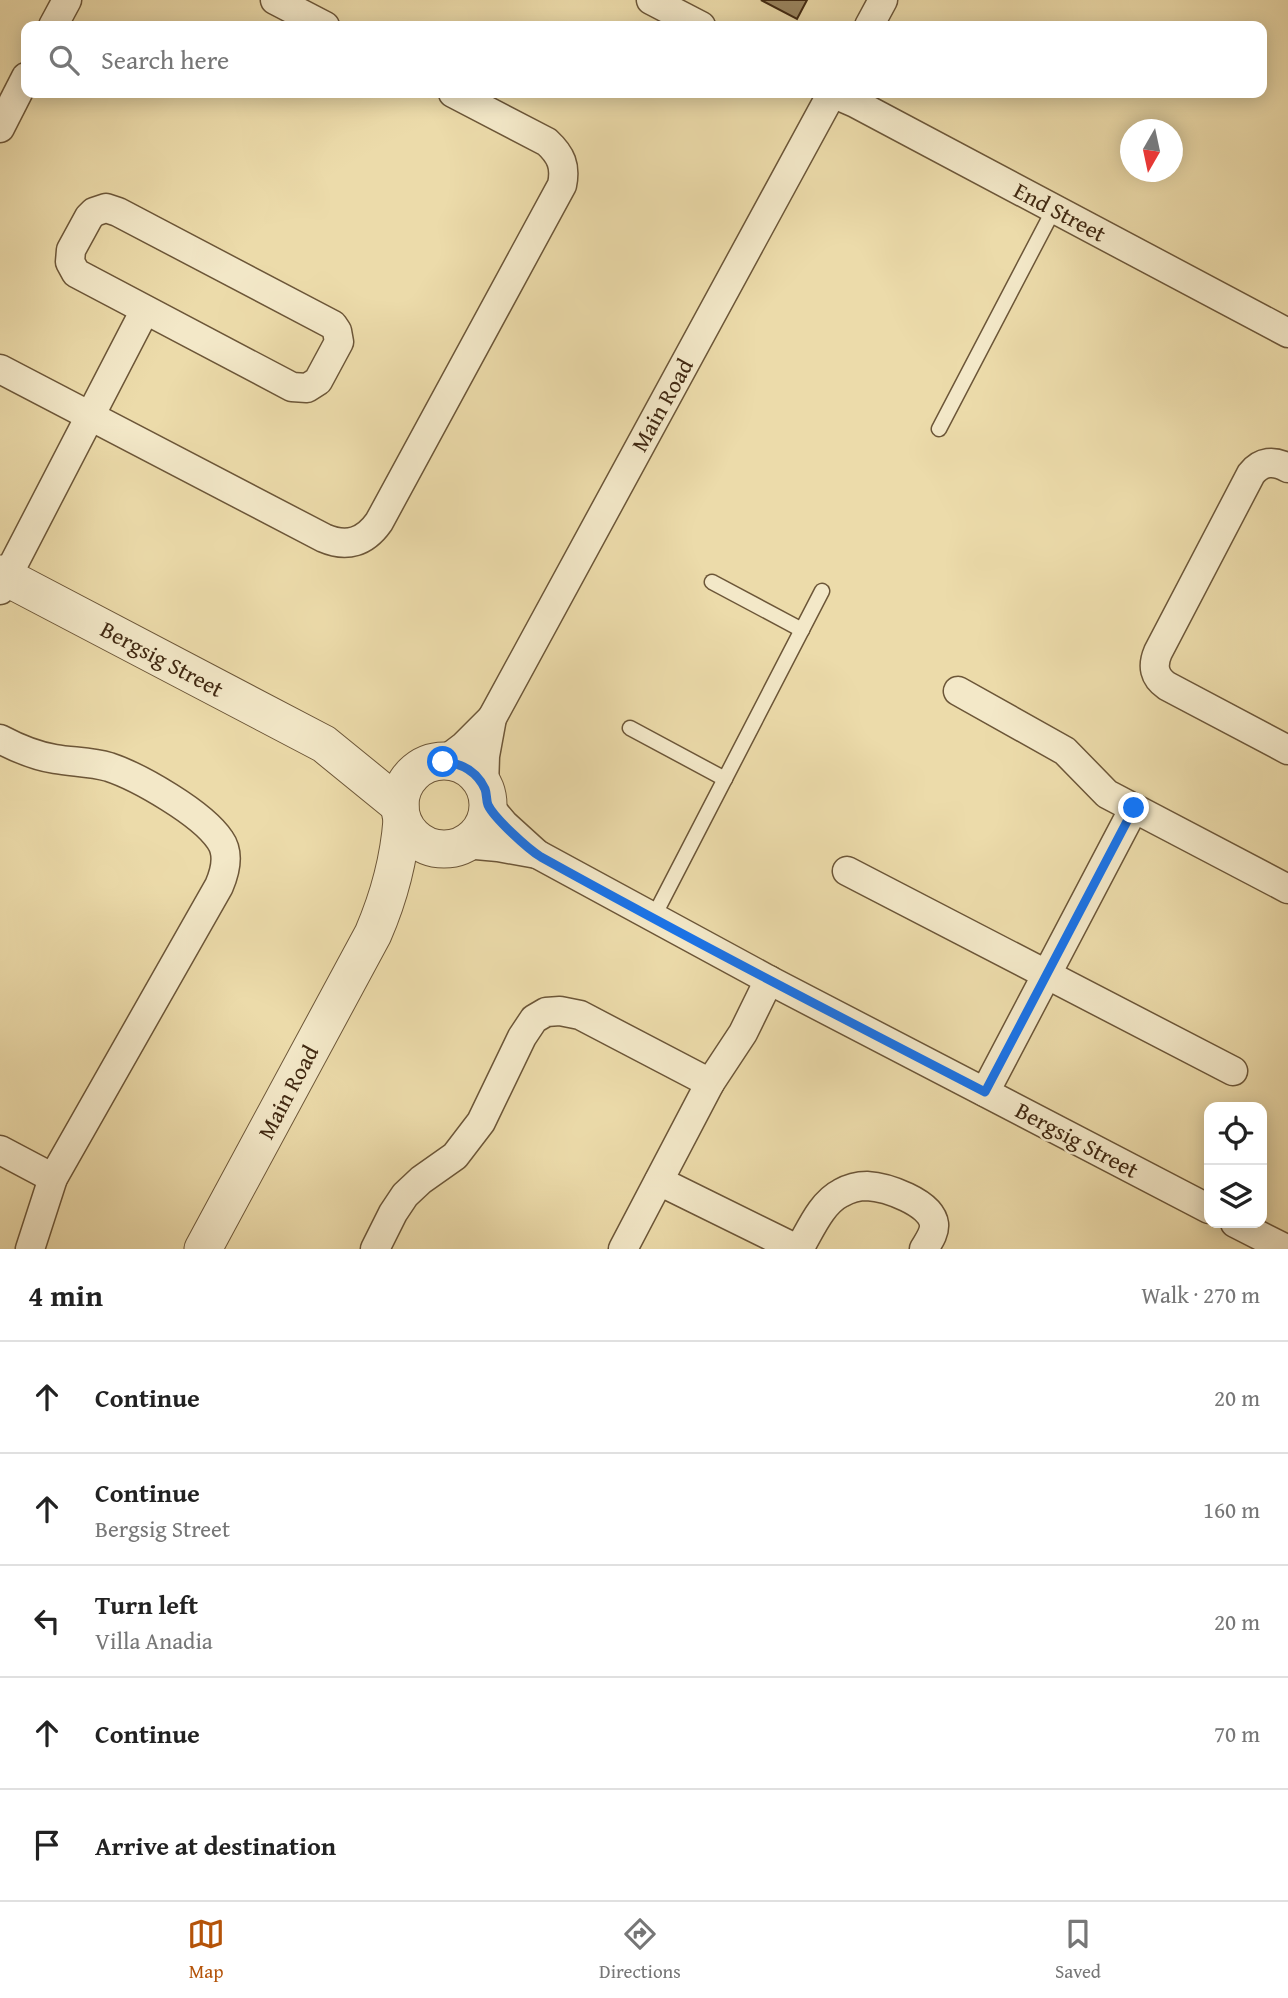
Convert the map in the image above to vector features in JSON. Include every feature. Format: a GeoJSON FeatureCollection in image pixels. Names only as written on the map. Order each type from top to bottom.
{"type":"FeatureCollection","features":[{"type":"Feature","properties":{"kind":"street"},"geometry":{"type":"LineString","coordinates":[[56,21],[67,0]]}},
{"type":"Feature","properties":{"kind":"street"},"geometry":{"type":"LineString","coordinates":[[275,0],[316,21]]}},
{"type":"Feature","properties":{"kind":"street"},"geometry":{"type":"LineString","coordinates":[[651,0],[691,21]]}},
{"type":"Feature","properties":{"kind":"street"},"geometry":{"type":"LineString","coordinates":[[872,21],[883,0]]}},
{"type":"Feature","properties":{"kind":"street"},"geometry":{"type":"LineString","coordinates":[[0,128],[21,87]]}},
{"type":"Feature","properties":{"kind":"street"},"geometry":{"type":"LineString","coordinates":[[0,369],[333,542],[352,543],[363,539],[372,532],[558,194],[565,174],[560,155],[547,142],[463,98]]}},
{"type":"Feature","properties":{"kind":"street","name":"Main Road"},"geometry":{"type":"LineString","coordinates":[[433,764],[471,739],[492,718],[829,98]]}},
{"type":"Feature","properties":{"kind":"street","name":"End Street"},"geometry":{"type":"LineString","coordinates":[[842,98],[1288,333]]}},
{"type":"Feature","properties":{"kind":"street"},"geometry":{"type":"LineString","coordinates":[[100,209],[112,209],[328,321],[337,331],[339,342],[318,382],[313,386],[292,387],[145,310],[81,276],[72,268],[71,250],[89,217],[100,209]]}},
{"type":"Feature","properties":{"kind":"street"},"geometry":{"type":"LineString","coordinates":[[7,573],[145,310]]}},
{"type":"Feature","properties":{"kind":"street"},"geometry":{"type":"LineString","coordinates":[[1288,468],[1268,462],[1251,474],[1158,652],[1154,669],[1161,682],[1167,686],[1288,750]]}},
{"type":"Feature","properties":{"kind":"street","name":"Bergsig Street"},"geometry":{"type":"LineString","coordinates":[[7,573],[324,744],[347,761],[401,813]]}},
{"type":"Feature","properties":{"kind":"street"},"geometry":{"type":"LineString","coordinates":[[958,691],[1065,751],[1107,794],[1288,889]]}},
{"type":"Feature","properties":{"kind":"street","name":"Main Road"},"geometry":{"type":"LineString","coordinates":[[486,796],[485,756],[492,718]]}},
{"type":"Feature","properties":{"kind":"street"},"geometry":{"type":"LineString","coordinates":[[0,739],[32,754],[109,767],[144,784],[195,814],[222,841],[225,858],[225,873],[219,886],[53,1178],[30,1249]]}},
{"type":"Feature","properties":{"kind":"street","name":"Bergsig Street"},"geometry":{"type":"LineString","coordinates":[[324,744],[377,759],[433,764]]}},
{"type":"Feature","properties":{"kind":"street"},"geometry":{"type":"LineString","coordinates":[[433,764],[463,766],[472,771],[486,796],[487,817],[482,828],[475,837],[454,847],[430,847],[418,841],[408,831],[401,813],[401,794],[406,783],[413,774],[433,764]]}},
{"type":"Feature","properties":{"kind":"street","name":"Bergsig Street"},"geometry":{"type":"LineString","coordinates":[[486,796],[512,832],[537,854],[769,980],[1204,1206]]}},
{"type":"Feature","properties":{"kind":"street"},"geometry":{"type":"LineString","coordinates":[[985,1092],[1134,808]]}},
{"type":"Feature","properties":{"kind":"street","name":"Main Road"},"geometry":{"type":"LineString","coordinates":[[202,1249],[373,934],[396,867],[401,813]]}},
{"type":"Feature","properties":{"kind":"street","name":"Main Road"},"geometry":{"type":"LineString","coordinates":[[373,934],[402,895],[454,847]]}},
{"type":"Feature","properties":{"kind":"street","name":"Bergsig Street"},"geometry":{"type":"LineString","coordinates":[[454,847],[498,847],[537,854]]}},
{"type":"Feature","properties":{"kind":"street"},"geometry":{"type":"LineString","coordinates":[[847,871],[1233,1071]]}},
{"type":"Feature","properties":{"kind":"street"},"geometry":{"type":"LineString","coordinates":[[623,1249],[710,1083],[743,1033],[769,980]]}},
{"type":"Feature","properties":{"kind":"street"},"geometry":{"type":"LineString","coordinates":[[375,1249],[405,1195],[455,1156],[481,1122],[522,1037],[534,1019],[546,1012],[560,1011],[580,1015],[710,1083]]}},
{"type":"Feature","properties":{"kind":"street"},"geometry":{"type":"LineString","coordinates":[[0,1150],[53,1178]]}},
{"type":"Feature","properties":{"kind":"street"},"geometry":{"type":"LineString","coordinates":[[659,1181],[798,1249],[826,1204],[839,1193],[857,1186],[894,1192],[928,1210],[934,1222],[934,1230],[924,1249]]}},
{"type":"Feature","properties":{"kind":"street"},"geometry":{"type":"LineString","coordinates":[[1245,1228],[1286,1249]]}},
{"type":"Feature","properties":{"kind":"lane"},"geometry":{"type":"LineString","coordinates":[[939,429],[1054,209]]}},
{"type":"Feature","properties":{"kind":"lane"},"geometry":{"type":"LineString","coordinates":[[712,582],[802,630]]}},
{"type":"Feature","properties":{"kind":"lane"},"geometry":{"type":"LineString","coordinates":[[653,918],[822,591]]}},
{"type":"Feature","properties":{"kind":"lane"},"geometry":{"type":"LineString","coordinates":[[630,728],[725,779]]}},
{"type":"Feature","properties":{"kind":"building"},"geometry":{"type":"Polygon","coordinates":[[[761,0],[807,0],[797,19],[761,0]]]}},
{"type":"Feature","properties":{"kind":"route"},"geometry":{"type":"LineString","coordinates":[[443,762],[454,763],[472,771],[484,787],[488,805],[504,824],[537,854],[769,980],[985,1092],[1134,808]]}}]}
